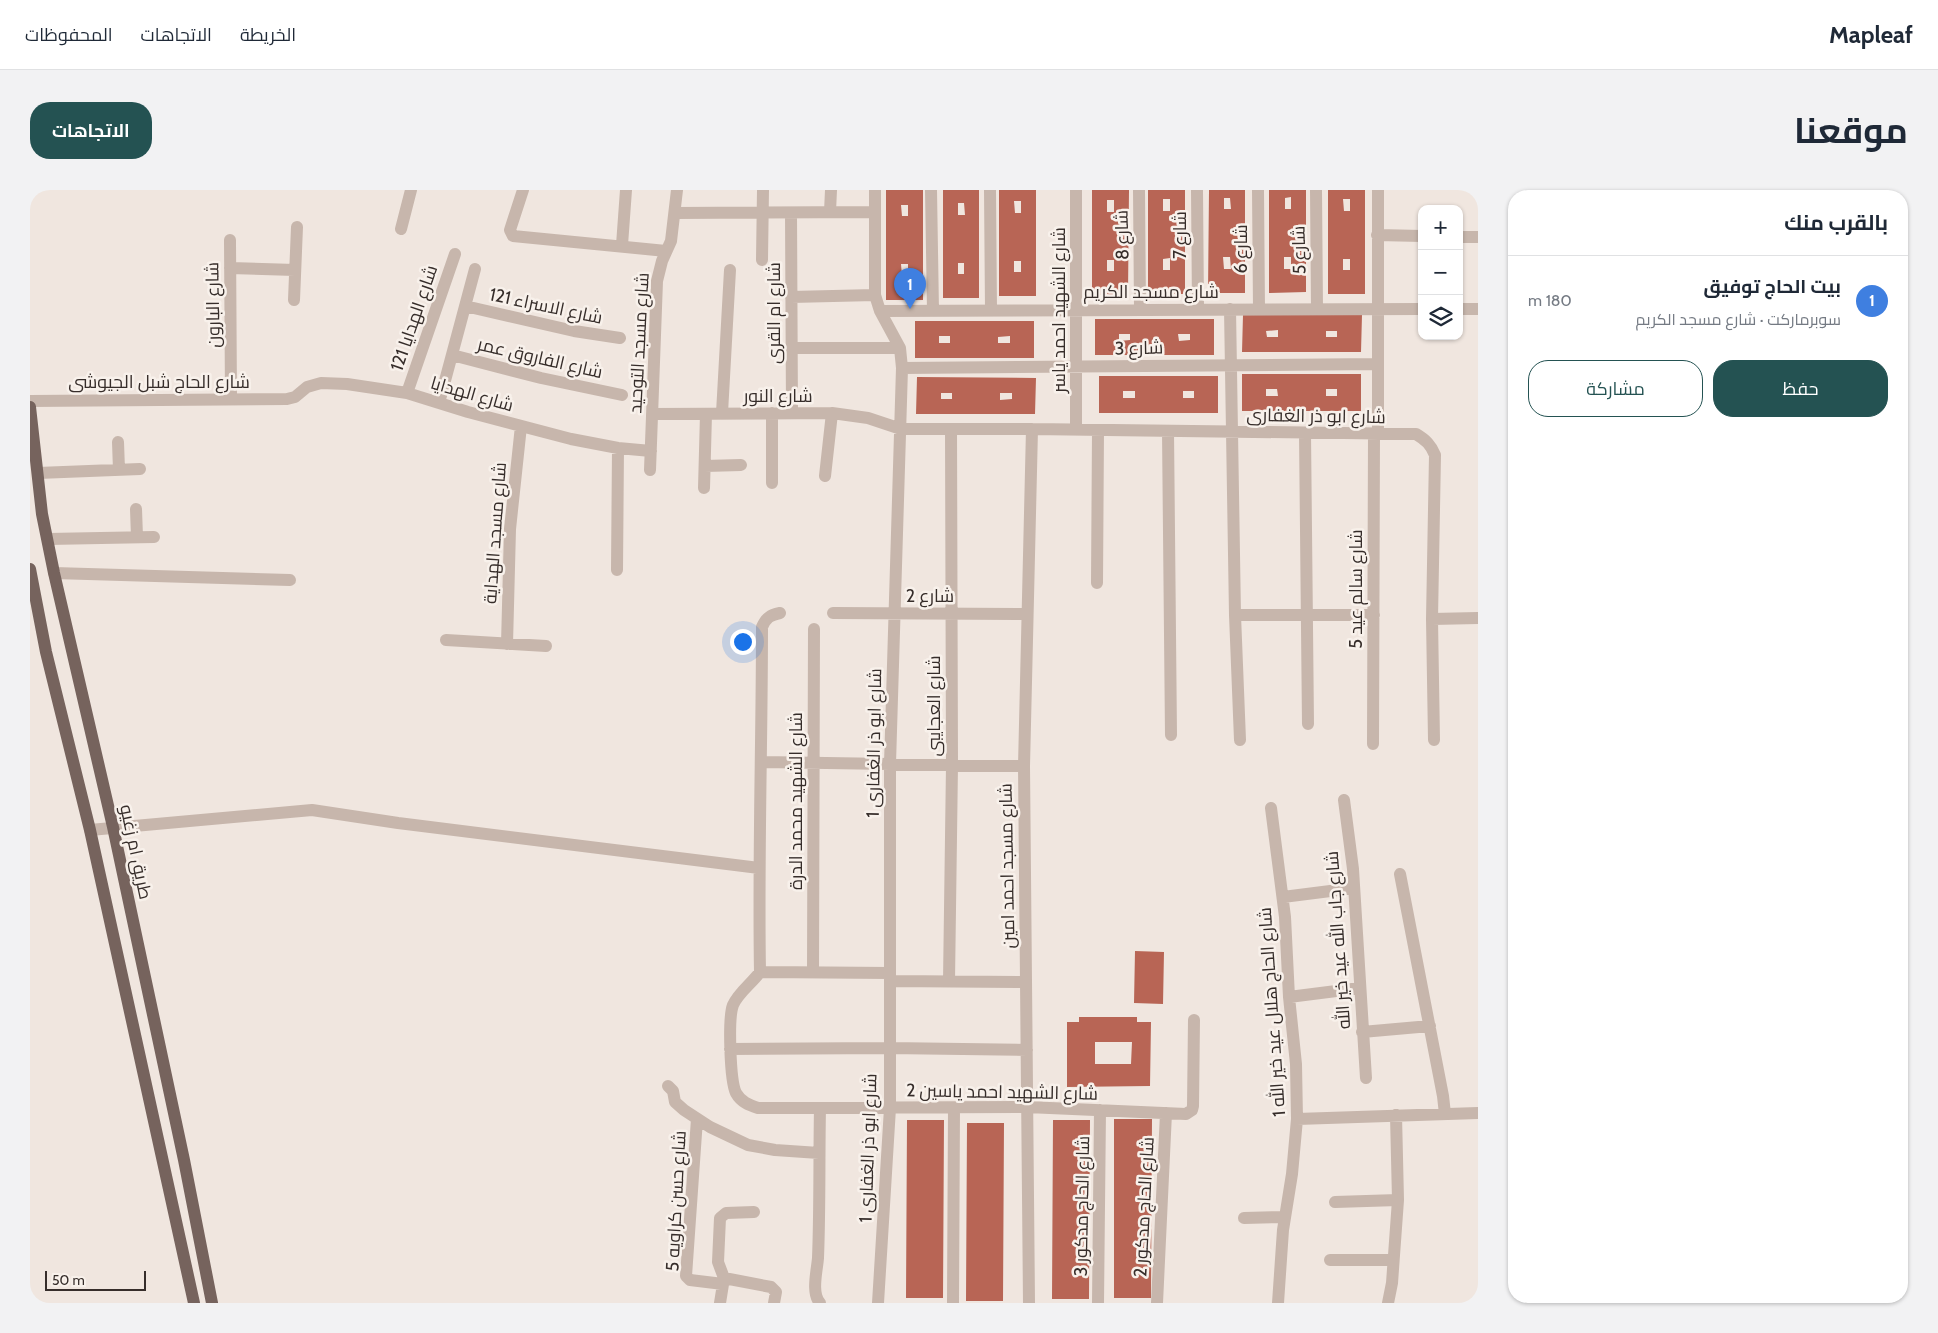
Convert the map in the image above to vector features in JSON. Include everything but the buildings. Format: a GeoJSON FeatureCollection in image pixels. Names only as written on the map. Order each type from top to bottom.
{"type":"FeatureCollection","features":[{"type":"Feature","properties":{"kind":"main road","name":"طريق ام زغيو"},"geometry":{"type":"LineString","coordinates":[[30,407],[42,514],[113,827],[162,1055],[212,1303]]}},
{"type":"Feature","properties":{"kind":"main road"},"geometry":{"type":"LineString","coordinates":[[30,569],[46,652],[90,830],[194,1303]]}},
{"type":"Feature","properties":{"kind":"main road"},"geometry":{"type":"LineString","coordinates":[[140,1062],[162,1055]]}},
{"type":"Feature","properties":{"kind":"street"},"geometry":{"type":"LineString","coordinates":[[402,229],[411,190]]}},
{"type":"Feature","properties":{"kind":"street"},"geometry":{"type":"LineString","coordinates":[[523,190],[510,230],[513,236],[666,251]]}},
{"type":"Feature","properties":{"kind":"street"},"geometry":{"type":"LineString","coordinates":[[622,246],[626,190]]}},
{"type":"Feature","properties":{"kind":"street","name":"شارع مسجد التوحيد"},"geometry":{"type":"LineString","coordinates":[[650,470],[657,281],[671,241],[677,190]]}},
{"type":"Feature","properties":{"kind":"street"},"geometry":{"type":"LineString","coordinates":[[762,260],[763,190]]}},
{"type":"Feature","properties":{"kind":"street"},"geometry":{"type":"LineString","coordinates":[[830,190],[830,212]]}},
{"type":"Feature","properties":{"kind":"street","name":"شارع ابو ذر الغفارى 1"},"geometry":{"type":"LineString","coordinates":[[875,190],[875,294],[880,311],[900,348],[902,368],[890,764],[890,1108],[878,1303]]}},
{"type":"Feature","properties":{"kind":"street"},"geometry":{"type":"LineString","coordinates":[[932,190],[933,311]]}},
{"type":"Feature","properties":{"kind":"street"},"geometry":{"type":"LineString","coordinates":[[990,190],[991,310]]}},
{"type":"Feature","properties":{"kind":"street","name":"شارع الشهيد احمد ياسر"},"geometry":{"type":"LineString","coordinates":[[1076,190],[1076,430]]}},
{"type":"Feature","properties":{"kind":"street","name":"شارع 8"},"geometry":{"type":"LineString","coordinates":[[1139,190],[1140,309]]}},
{"type":"Feature","properties":{"kind":"street","name":"شارع 7"},"geometry":{"type":"LineString","coordinates":[[1198,190],[1198,309]]}},
{"type":"Feature","properties":{"kind":"street","name":"شارع 6"},"geometry":{"type":"LineString","coordinates":[[1258,190],[1259,309]]}},
{"type":"Feature","properties":{"kind":"street","name":"شارع 5"},"geometry":{"type":"LineString","coordinates":[[1316,190],[1317,309]]}},
{"type":"Feature","properties":{"kind":"street","name":"شارع سالم عيد 5"},"geometry":{"type":"LineString","coordinates":[[1373,744],[1378,364],[1378,190]]}},
{"type":"Feature","properties":{"kind":"street"},"geometry":{"type":"LineString","coordinates":[[675,213],[875,212]]}},
{"type":"Feature","properties":{"kind":"street","name":"شارع ام القرى"},"geometry":{"type":"LineString","coordinates":[[791,213],[792,413]]}},
{"type":"Feature","properties":{"kind":"street"},"geometry":{"type":"LineString","coordinates":[[294,300],[296,226]]}},
{"type":"Feature","properties":{"kind":"street"},"geometry":{"type":"LineString","coordinates":[[1377,235],[1418,236]]}},
{"type":"Feature","properties":{"kind":"street"},"geometry":{"type":"LineString","coordinates":[[1463,237],[1478,237]]}},
{"type":"Feature","properties":{"kind":"street","name":"شارع البارون"},"geometry":{"type":"LineString","coordinates":[[230,240],[231,399]]}},
{"type":"Feature","properties":{"kind":"street","name":"شارع الهدايا 121"},"geometry":{"type":"LineString","coordinates":[[407,393],[455,254]]}},
{"type":"Feature","properties":{"kind":"street"},"geometry":{"type":"LineString","coordinates":[[230,268],[295,270]]}},
{"type":"Feature","properties":{"kind":"street"},"geometry":{"type":"LineString","coordinates":[[439,403],[475,269]]}},
{"type":"Feature","properties":{"kind":"street"},"geometry":{"type":"LineString","coordinates":[[722,413],[730,270]]}},
{"type":"Feature","properties":{"kind":"street"},"geometry":{"type":"LineString","coordinates":[[791,297],[875,294]]}},
{"type":"Feature","properties":{"kind":"street","name":"شارع الاسراء 121"},"geometry":{"type":"LineString","coordinates":[[465,306],[574,332],[620,338]]}},
{"type":"Feature","properties":{"kind":"street"},"geometry":{"type":"LineString","coordinates":[[1230,309],[1235,615],[1240,740]]}},
{"type":"Feature","properties":{"kind":"street","name":"شارع مسجد الكريم"},"geometry":{"type":"LineString","coordinates":[[880,311],[1418,309]]}},
{"type":"Feature","properties":{"kind":"street"},"geometry":{"type":"LineString","coordinates":[[1463,309],[1478,309]]}},
{"type":"Feature","properties":{"kind":"street"},"geometry":{"type":"LineString","coordinates":[[791,348],[900,348]]}},
{"type":"Feature","properties":{"kind":"street","name":"شارع الفاروق عمر"},"geometry":{"type":"LineString","coordinates":[[452,356],[541,378],[622,395]]}},
{"type":"Feature","properties":{"kind":"street","name":"شارع 3"},"geometry":{"type":"LineString","coordinates":[[902,368],[1378,364]]}},
{"type":"Feature","properties":{"kind":"street","name":"شارع الهدايا"},"geometry":{"type":"LineString","coordinates":[[287,399],[295,398],[307,387],[320,383],[334,383],[407,393],[571,439],[618,448],[651,450]]}},
{"type":"Feature","properties":{"kind":"street","name":"شارع الحاج شبل الجيوشى"},"geometry":{"type":"LineString","coordinates":[[30,401],[287,399]]}},
{"type":"Feature","properties":{"kind":"street"},"geometry":{"type":"LineString","coordinates":[[772,413],[772,483]]}},
{"type":"Feature","properties":{"kind":"street"},"geometry":{"type":"LineString","coordinates":[[825,476],[832,413]]}},
{"type":"Feature","properties":{"kind":"street","name":"شارع النور"},"geometry":{"type":"LineString","coordinates":[[652,414],[832,413],[868,418],[901,429]]}},
{"type":"Feature","properties":{"kind":"street"},"geometry":{"type":"LineString","coordinates":[[704,488],[706,414]]}},
{"type":"Feature","properties":{"kind":"street","name":"شارع مسجد الهداية"},"geometry":{"type":"LineString","coordinates":[[507,644],[510,529],[520,426]]}},
{"type":"Feature","properties":{"kind":"street","name":"شارع ابو ذر الغفارى"},"geometry":{"type":"LineString","coordinates":[[901,429],[1416,434],[1425,439],[1432,446],[1436,455],[1432,619],[1434,740]]}},
{"type":"Feature","properties":{"kind":"street","name":"شارع مسجد احمد امين"},"geometry":{"type":"LineString","coordinates":[[1029,1303],[1024,766],[1032,429]]}},
{"type":"Feature","properties":{"kind":"street","name":"شارع العجايبى"},"geometry":{"type":"LineString","coordinates":[[949,981],[952,765],[952,430]]}},
{"type":"Feature","properties":{"kind":"street"},"geometry":{"type":"LineString","coordinates":[[1097,583],[1098,431]]}},
{"type":"Feature","properties":{"kind":"street"},"geometry":{"type":"LineString","coordinates":[[1168,432],[1171,735]]}},
{"type":"Feature","properties":{"kind":"street"},"geometry":{"type":"LineString","coordinates":[[1305,433],[1308,724]]}},
{"type":"Feature","properties":{"kind":"street"},"geometry":{"type":"LineString","coordinates":[[118,442],[119,470]]}},
{"type":"Feature","properties":{"kind":"street"},"geometry":{"type":"LineString","coordinates":[[617,570],[618,448]]}},
{"type":"Feature","properties":{"kind":"street"},"geometry":{"type":"LineString","coordinates":[[705,466],[741,465]]}},
{"type":"Feature","properties":{"kind":"street"},"geometry":{"type":"LineString","coordinates":[[38,473],[140,470]]}},
{"type":"Feature","properties":{"kind":"street"},"geometry":{"type":"LineString","coordinates":[[136,509],[137,538]]}},
{"type":"Feature","properties":{"kind":"street"},"geometry":{"type":"LineString","coordinates":[[48,539],[154,537]]}},
{"type":"Feature","properties":{"kind":"street"},"geometry":{"type":"LineString","coordinates":[[54,573],[290,580]]}},
{"type":"Feature","properties":{"kind":"street"},"geometry":{"type":"LineString","coordinates":[[780,613],[772,614],[765,619],[762,627],[762,762],[759,868],[760,972],[813,972],[949,981],[1026,982]]}},
{"type":"Feature","properties":{"kind":"street","name":"شارع 2"},"geometry":{"type":"LineString","coordinates":[[833,614],[1027,614]]}},
{"type":"Feature","properties":{"kind":"street"},"geometry":{"type":"LineString","coordinates":[[1235,615],[1374,615]]}},
{"type":"Feature","properties":{"kind":"street"},"geometry":{"type":"LineString","coordinates":[[1432,619],[1478,618]]}},
{"type":"Feature","properties":{"kind":"street","name":"شارع الشهيد محمد الدرة"},"geometry":{"type":"LineString","coordinates":[[813,972],[814,629]]}},
{"type":"Feature","properties":{"kind":"street"},"geometry":{"type":"LineString","coordinates":[[446,640],[546,646]]}},
{"type":"Feature","properties":{"kind":"street"},"geometry":{"type":"LineString","coordinates":[[762,762],[1024,766]]}},
{"type":"Feature","properties":{"kind":"street","name":"شارع جاب الله عيد خير الله"},"geometry":{"type":"LineString","coordinates":[[1344,800],[1354,888],[1366,1078]]}},
{"type":"Feature","properties":{"kind":"street","name":"شارع الحاج هلال عيد خير الله 1"},"geometry":{"type":"LineString","coordinates":[[1271,808],[1282,897],[1296,1064],[1297,1119],[1292,1174],[1285,1217],[1278,1303]]}},
{"type":"Feature","properties":{"kind":"street"},"geometry":{"type":"LineString","coordinates":[[90,830],[312,810],[398,823],[759,868]]}},
{"type":"Feature","properties":{"kind":"street"},"geometry":{"type":"LineString","coordinates":[[1400,874],[1444,1096],[1445,1114]]}},
{"type":"Feature","properties":{"kind":"street"},"geometry":{"type":"LineString","coordinates":[[1282,897],[1354,888]]}},
{"type":"Feature","properties":{"kind":"street","name":"شارع الشهيد احمد ياسين 2"},"geometry":{"type":"LineString","coordinates":[[760,972],[734,1004],[731,1013],[730,1049],[736,1093],[744,1103],[758,1108],[1027,1107],[1186,1114],[1192,1110],[1194,1020]]}},
{"type":"Feature","properties":{"kind":"street"},"geometry":{"type":"LineString","coordinates":[[1289,997],[1360,988]]}},
{"type":"Feature","properties":{"kind":"street"},"geometry":{"type":"LineString","coordinates":[[1362,1032],[1430,1026]]}},
{"type":"Feature","properties":{"kind":"street"},"geometry":{"type":"LineString","coordinates":[[730,1049],[889,1048],[1027,1050]]}},
{"type":"Feature","properties":{"kind":"street"},"geometry":{"type":"LineString","coordinates":[[668,1086],[673,1091],[674,1102],[697,1119],[748,1146],[819,1153]]}},
{"type":"Feature","properties":{"kind":"street"},"geometry":{"type":"LineString","coordinates":[[820,1108],[818,1256],[815,1292],[816,1299],[820,1303]]}},
{"type":"Feature","properties":{"kind":"street"},"geometry":{"type":"LineString","coordinates":[[953,1303],[954,1108]]}},
{"type":"Feature","properties":{"kind":"street","name":"شارع الحاج مدكور 3"},"geometry":{"type":"LineString","coordinates":[[1098,1303],[1100,1110]]}},
{"type":"Feature","properties":{"kind":"street","name":"شارع الحاج مدكور 2"},"geometry":{"type":"LineString","coordinates":[[1157,1303],[1166,1113]]}},
{"type":"Feature","properties":{"kind":"street"},"geometry":{"type":"LineString","coordinates":[[1297,1119],[1478,1114]]}},
{"type":"Feature","properties":{"kind":"street"},"geometry":{"type":"LineString","coordinates":[[1388,1303],[1398,1200],[1396,1115]]}},
{"type":"Feature","properties":{"kind":"street","name":"شارع حسن كراويه 5"},"geometry":{"type":"LineString","coordinates":[[697,1119],[686,1276],[690,1280],[724,1281]]}},
{"type":"Feature","properties":{"kind":"street"},"geometry":{"type":"LineString","coordinates":[[1335,1202],[1398,1200]]}},
{"type":"Feature","properties":{"kind":"street"},"geometry":{"type":"LineString","coordinates":[[720,1303],[724,1281],[718,1262],[720,1218],[726,1213],[754,1212]]}},
{"type":"Feature","properties":{"kind":"street"},"geometry":{"type":"LineString","coordinates":[[1244,1218],[1285,1217]]}},
{"type":"Feature","properties":{"kind":"street"},"geometry":{"type":"LineString","coordinates":[[1330,1260],[1393,1260]]}},
{"type":"Feature","properties":{"kind":"street"},"geometry":{"type":"LineString","coordinates":[[724,1281],[771,1287],[776,1292],[774,1303]]}},
{"type":"Feature","properties":{"kind":"place","name":"بيت الحاج توفيق"},"geometry":{"type":"Point","coordinates":[910,309]}}]}
